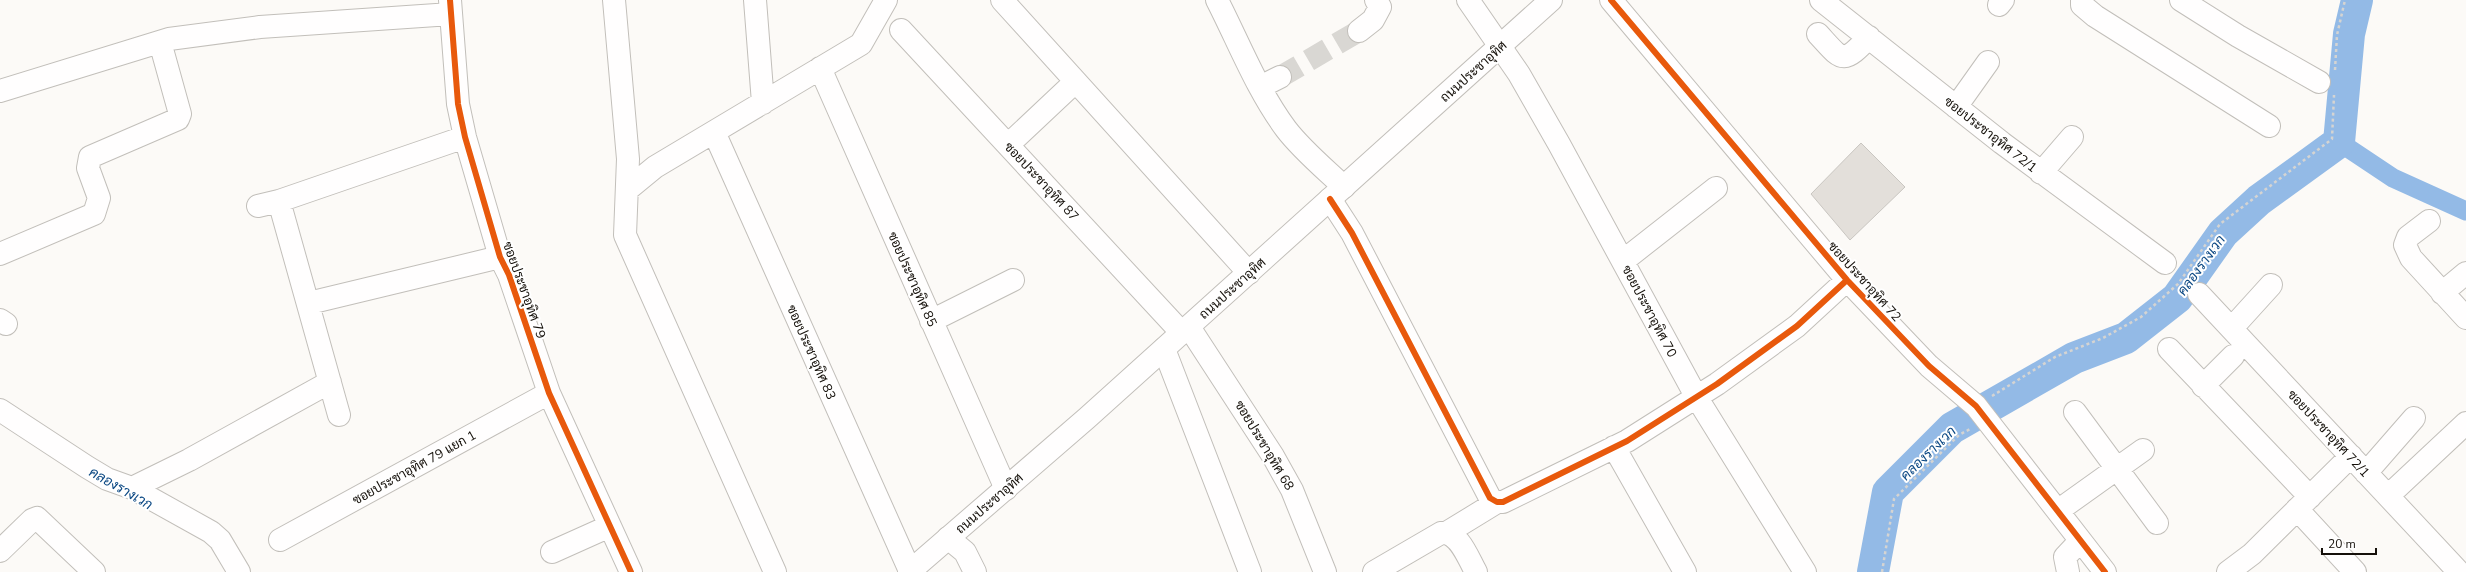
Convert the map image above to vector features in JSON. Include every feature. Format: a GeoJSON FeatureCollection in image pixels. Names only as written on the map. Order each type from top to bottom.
{"type":"FeatureCollection","features":[{"type":"Feature","properties":{"kind":"street"},"geometry":{"type":"LineString","coordinates":[[614,0],[628,159],[625,235],[775,572]]}},
{"type":"Feature","properties":{"kind":"street"},"geometry":{"type":"LineString","coordinates":[[755,0],[763,103]]}},
{"type":"Feature","properties":{"kind":"street"},"geometry":{"type":"LineString","coordinates":[[627,190],[655,167],[861,44],[886,0]]}},
{"type":"Feature","properties":{"kind":"street"},"geometry":{"type":"LineString","coordinates":[[1002,0],[1248,273]]}},
{"type":"Feature","properties":{"kind":"street"},"geometry":{"type":"LineString","coordinates":[[1217,0],[1260,87],[1286,129],[1307,152],[1337,193],[1352,233],[1490,498],[1497,502],[1503,502],[1524,493],[1614,447],[1697,398],[1797,326],[1847,280]]}},
{"type":"Feature","properties":{"kind":"street"},"geometry":{"type":"LineString","coordinates":[[1359,31],[1373,20],[1380,7],[1376,0]]}},
{"type":"Feature","properties":{"kind":"street","name":"ซอยประชาอุทิศ 70"},"geometry":{"type":"LineString","coordinates":[[1468,0],[1519,74],[1560,144],[1697,398],[1805,572]]}},
{"type":"Feature","properties":{"kind":"street","name":"ถนนประชาอุทิศ"},"geometry":{"type":"LineString","coordinates":[[910,572],[1186,330],[1551,0]]}},
{"type":"Feature","properties":{"kind":"street","name":"ซอยประชาอุทิศ 72"},"geometry":{"type":"LineString","coordinates":[[1612,0],[1847,280],[1929,366],[1985,417],[2059,510],[2080,541],[2105,572]]}},
{"type":"Feature","properties":{"kind":"street","name":"ซอยประชาอุทิศ 72/1"},"geometry":{"type":"LineString","coordinates":[[1821,0],[2041,172],[2165,263]]}},
{"type":"Feature","properties":{"kind":"street"},"geometry":{"type":"LineString","coordinates":[[2082,0],[2082,5],[2095,16],[2270,126]]}},
{"type":"Feature","properties":{"kind":"street"},"geometry":{"type":"LineString","coordinates":[[2181,0],[2238,36],[2330,80]]}},
{"type":"Feature","properties":{"kind":"street"},"geometry":{"type":"LineString","coordinates":[[0,91],[160,42],[260,27],[450,7]]}},
{"type":"Feature","properties":{"kind":"street","name":"ซอยประชาอุทิศ 79"},"geometry":{"type":"LineString","coordinates":[[450,7],[458,104],[465,137],[500,257],[508,274],[549,393],[631,572]]}},
{"type":"Feature","properties":{"kind":"street","name":"ซอยประชาอุทิศ 87"},"geometry":{"type":"LineString","coordinates":[[901,30],[1008,145],[1186,330]]}},
{"type":"Feature","properties":{"kind":"street"},"geometry":{"type":"LineString","coordinates":[[1818,34],[1838,56],[1844,57],[1856,51],[1869,37]]}},
{"type":"Feature","properties":{"kind":"street"},"geometry":{"type":"LineString","coordinates":[[0,254],[94,214],[99,198],[88,168],[90,157],[178,119],[180,114],[160,42]]}},
{"type":"Feature","properties":{"kind":"street"},"geometry":{"type":"LineString","coordinates":[[1956,107],[1988,62]]}},
{"type":"Feature","properties":{"kind":"street","name":"ซอยประชาอุทิศ 85"},"geometry":{"type":"LineString","coordinates":[[820,68],[1006,489]]}},
{"type":"Feature","properties":{"kind":"street"},"geometry":{"type":"LineString","coordinates":[[1260,87],[1280,77]]}},
{"type":"Feature","properties":{"kind":"street"},"geometry":{"type":"LineString","coordinates":[[1008,145],[1075,82]]}},
{"type":"Feature","properties":{"kind":"street","name":"ซอยประชาอุทิศ 83"},"geometry":{"type":"LineString","coordinates":[[714,132],[910,572]]}},
{"type":"Feature","properties":{"kind":"street"},"geometry":{"type":"LineString","coordinates":[[258,206],[279,201],[465,137]]}},
{"type":"Feature","properties":{"kind":"street"},"geometry":{"type":"LineString","coordinates":[[2041,172],[2072,137]]}},
{"type":"Feature","properties":{"kind":"street"},"geometry":{"type":"LineString","coordinates":[[1623,261],[1716,188]]}},
{"type":"Feature","properties":{"kind":"street"},"geometry":{"type":"LineString","coordinates":[[279,201],[309,303],[339,415]]}},
{"type":"Feature","properties":{"kind":"street"},"geometry":{"type":"LineString","coordinates":[[2429,221],[2408,237],[2405,245],[2411,258],[2466,318]]}},
{"type":"Feature","properties":{"kind":"street"},"geometry":{"type":"LineString","coordinates":[[309,303],[500,257]]}},
{"type":"Feature","properties":{"kind":"street"},"geometry":{"type":"LineString","coordinates":[[2442,293],[2466,273]]}},
{"type":"Feature","properties":{"kind":"street"},"geometry":{"type":"LineString","coordinates":[[931,320],[1013,280]]}},
{"type":"Feature","properties":{"kind":"street"},"geometry":{"type":"LineString","coordinates":[[2232,328],[2271,286]]}},
{"type":"Feature","properties":{"kind":"street","name":"ซอยประชาอุทิศ 72/1"},"geometry":{"type":"LineString","coordinates":[[2199,294],[2459,572]]}},
{"type":"Feature","properties":{"kind":"street","name":"ซอยประชาอุทิศ 68"},"geometry":{"type":"LineString","coordinates":[[1186,330],[1273,456],[1292,490],[1325,572]]}},
{"type":"Feature","properties":{"kind":"street"},"geometry":{"type":"LineString","coordinates":[[1164,349],[1250,572]]}},
{"type":"Feature","properties":{"kind":"street"},"geometry":{"type":"LineString","coordinates":[[2169,349],[2203,386],[2303,503],[2355,572]]}},
{"type":"Feature","properties":{"kind":"street"},"geometry":{"type":"LineString","coordinates":[[2203,386],[2233,356]]}},
{"type":"Feature","properties":{"kind":"street"},"geometry":{"type":"LineString","coordinates":[[132,488],[189,460],[330,382]]}},
{"type":"Feature","properties":{"kind":"street","name":"ซอยประชาอุทิศ 79 แยก 1"},"geometry":{"type":"LineString","coordinates":[[280,540],[549,393]]}},
{"type":"Feature","properties":{"kind":"street"},"geometry":{"type":"LineString","coordinates":[[0,410],[107,479],[132,488],[210,532],[220,540],[239,572]]}},
{"type":"Feature","properties":{"kind":"street"},"geometry":{"type":"LineString","coordinates":[[2076,412],[2157,523]]}},
{"type":"Feature","properties":{"kind":"street"},"geometry":{"type":"LineString","coordinates":[[2366,473],[2414,418]]}},
{"type":"Feature","properties":{"kind":"street"},"geometry":{"type":"LineString","coordinates":[[2388,496],[2466,423]]}},
{"type":"Feature","properties":{"kind":"street"},"geometry":{"type":"LineString","coordinates":[[1614,447],[1685,572]]}},
{"type":"Feature","properties":{"kind":"street"},"geometry":{"type":"LineString","coordinates":[[2059,510],[2143,450]]}},
{"type":"Feature","properties":{"kind":"street"},"geometry":{"type":"LineString","coordinates":[[2228,572],[2252,554],[2351,456]]}},
{"type":"Feature","properties":{"kind":"street"},"geometry":{"type":"LineString","coordinates":[[1374,572],[1441,533],[1448,532],[1497,502]]}},
{"type":"Feature","properties":{"kind":"street"},"geometry":{"type":"LineString","coordinates":[[0,551],[32,520],[37,518],[94,572]]}},
{"type":"Feature","properties":{"kind":"street"},"geometry":{"type":"LineString","coordinates":[[552,552],[610,526]]}},
{"type":"Feature","properties":{"kind":"street"},"geometry":{"type":"LineString","coordinates":[[1448,532],[1454,536],[1476,572]]}},
{"type":"Feature","properties":{"kind":"street"},"geometry":{"type":"LineString","coordinates":[[948,538],[965,552],[975,572]]}},
{"type":"Feature","properties":{"kind":"street"},"geometry":{"type":"LineString","coordinates":[[2068,572],[2065,557],[2080,541]]}},
{"type":"Feature","properties":{"kind":"path"},"geometry":{"type":"LineString","coordinates":[[1882,572],[1894,499],[1959,435],[1985,417],[2055,357],[2103,338],[2141,316],[2178,284],[2220,224],[2332,139],[2330,80],[2337,35],[2345,0]]}},
{"type":"Feature","properties":{"kind":"building"},"geometry":{"type":"Polygon","coordinates":[[[1861,143],[1905,187],[1850,240],[1811,194],[1861,143]]]}},
{"type":"Feature","properties":{"kind":"waterway","name":"คลองรางเวก"},"geometry":{"type":"LineString","coordinates":[[1873,572],[1888,492],[1952,428],[2074,358],[2126,338],[2177,298],[2223,233],[2259,200],[2339,142],[2349,34],[2357,0]]}},
{"type":"Feature","properties":{"kind":"waterway"},"geometry":{"type":"LineString","coordinates":[[2339,142],[2393,178],[2466,211]]}},
{"type":"Feature","properties":{"kind":"tunnel"},"geometry":{"type":"LineString","coordinates":[[1280,77],[1359,31]]}},
{"type":"Feature","properties":{"kind":"cycle path"},"geometry":{"type":"LineString","coordinates":[[450,0],[458,104],[465,137],[500,257],[509,275],[549,393],[631,572]]}},
{"type":"Feature","properties":{"kind":"cycle path"},"geometry":{"type":"LineString","coordinates":[[1611,0],[1847,280],[1929,366],[1976,406],[2105,572]]}},
{"type":"Feature","properties":{"kind":"cycle path"},"geometry":{"type":"LineString","coordinates":[[1330,199],[1352,233],[1490,498],[1497,502],[1503,502],[1627,441],[1717,384],[1797,326],[1847,280]]}}]}
